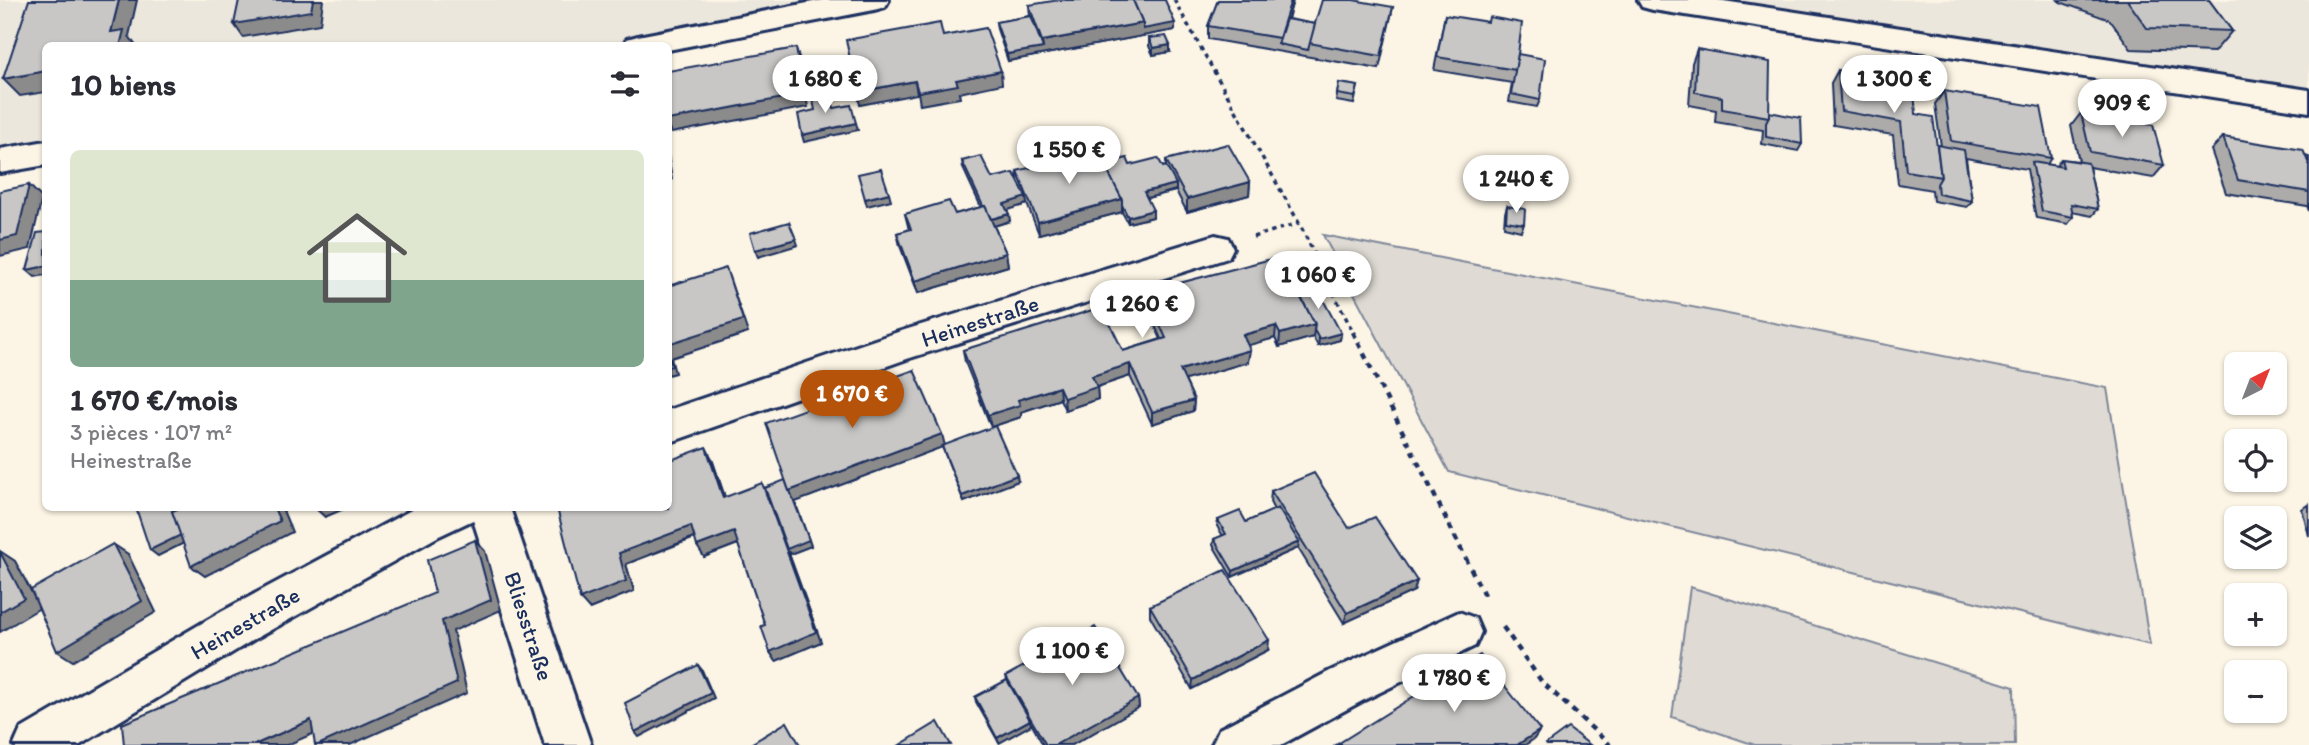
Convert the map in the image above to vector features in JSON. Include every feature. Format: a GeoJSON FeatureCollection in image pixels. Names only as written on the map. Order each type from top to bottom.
{"type":"FeatureCollection","features":[{"type":"Feature","properties":{"kind":"street"},"geometry":{"type":"LineString","coordinates":[[659,42],[874,0]]}},
{"type":"Feature","properties":{"kind":"street"},"geometry":{"type":"LineString","coordinates":[[1653,0],[2309,101]]}},
{"type":"Feature","properties":{"kind":"street"},"geometry":{"type":"LineString","coordinates":[[0,161],[42,154]]}},
{"type":"Feature","properties":{"kind":"street","name":"Heinestraße"},"geometry":{"type":"LineString","coordinates":[[672,425],[898,347],[1215,248]]}},
{"type":"Feature","properties":{"kind":"street","name":"Heinestraße"},"geometry":{"type":"LineString","coordinates":[[37,745],[237,626],[424,523],[451,511]]}},
{"type":"Feature","properties":{"kind":"street","name":"Bliesstraße"},"geometry":{"type":"LineString","coordinates":[[491,511],[568,745]]}},
{"type":"Feature","properties":{"kind":"street"},"geometry":{"type":"LineString","coordinates":[[1235,745],[1346,686],[1483,620]]}},
{"type":"Feature","properties":{"kind":"path"},"geometry":{"type":"LineString","coordinates":[[1174,0],[1299,223],[1483,620],[1588,728],[1610,745]]}},
{"type":"Feature","properties":{"kind":"path"},"geometry":{"type":"LineString","coordinates":[[1215,248],[1299,223]]}},
{"type":"Feature","properties":{"kind":"shaded area"},"geometry":{"type":"Polygon","coordinates":[[[0,0],[874,0],[654,42],[42,42],[42,154],[0,161],[0,0]]]}},
{"type":"Feature","properties":{"kind":"shaded area"},"geometry":{"type":"Polygon","coordinates":[[[1653,0],[2309,0],[2309,101],[1653,0]]]}},
{"type":"Feature","properties":{"kind":"shaded area"},"geometry":{"type":"Polygon","coordinates":[[[1323,235],[2107,388],[2150,645],[1449,472],[1323,235]]]}},
{"type":"Feature","properties":{"kind":"shaded area"},"geometry":{"type":"Polygon","coordinates":[[[1690,587],[2014,687],[2015,745],[1755,745],[1672,717],[1690,587]]]}},
{"type":"Feature","properties":{"kind":"building"},"geometry":{"type":"Polygon","coordinates":[[[29,0],[119,0],[111,32],[124,30],[121,42],[42,42],[42,72],[3,79],[29,0]]]}},
{"type":"Feature","properties":{"kind":"building"},"geometry":{"type":"Polygon","coordinates":[[[239,0],[313,0],[311,11],[234,24],[239,0]]]}},
{"type":"Feature","properties":{"kind":"building"},"geometry":{"type":"Polygon","coordinates":[[[1059,0],[1133,0],[1143,23],[1042,41],[1029,5],[1059,0]]]}},
{"type":"Feature","properties":{"kind":"building"},"geometry":{"type":"Polygon","coordinates":[[[1133,0],[1165,0],[1175,23],[1143,29],[1133,0]]]}},
{"type":"Feature","properties":{"kind":"building"},"geometry":{"type":"Polygon","coordinates":[[[1218,0],[1291,0],[1279,38],[1208,26],[1218,0]]]}},
{"type":"Feature","properties":{"kind":"building"},"geometry":{"type":"Polygon","coordinates":[[[1322,0],[1353,0],[1393,7],[1381,56],[1309,43],[1322,0]]]}},
{"type":"Feature","properties":{"kind":"building"},"geometry":{"type":"Polygon","coordinates":[[[2127,0],[2209,0],[2232,31],[2147,28],[2127,0]]]}},
{"type":"Feature","properties":{"kind":"building"},"geometry":{"type":"Polygon","coordinates":[[[1445,15],[1488,22],[1489,17],[1522,23],[1516,70],[1437,57],[1445,15]]]}},
{"type":"Feature","properties":{"kind":"building"},"geometry":{"type":"Polygon","coordinates":[[[1031,16],[1043,48],[1007,54],[996,22],[1031,16]]]}},
{"type":"Feature","properties":{"kind":"building"},"geometry":{"type":"Polygon","coordinates":[[[1286,19],[1315,24],[1308,50],[1278,44],[1286,19]]]}},
{"type":"Feature","properties":{"kind":"building"},"geometry":{"type":"Polygon","coordinates":[[[940,23],[943,36],[986,28],[1001,71],[956,80],[958,85],[918,92],[915,81],[857,92],[846,40],[940,23]]]}},
{"type":"Feature","properties":{"kind":"building"},"geometry":{"type":"Polygon","coordinates":[[[1166,36],[1170,45],[1153,48],[1149,38],[1166,36]]]}},
{"type":"Feature","properties":{"kind":"building"},"geometry":{"type":"Polygon","coordinates":[[[796,48],[804,94],[672,119],[672,70],[796,48]]]}},
{"type":"Feature","properties":{"kind":"building"},"geometry":{"type":"Polygon","coordinates":[[[1697,49],[1770,62],[1769,117],[1722,109],[1722,97],[1695,92],[1697,49]]]}},
{"type":"Feature","properties":{"kind":"building"},"geometry":{"type":"Polygon","coordinates":[[[1518,54],[1545,59],[1540,100],[1511,94],[1518,54]]]}},
{"type":"Feature","properties":{"kind":"building"},"geometry":{"type":"Polygon","coordinates":[[[1838,70],[1913,82],[1916,114],[1933,117],[1941,177],[1906,171],[1901,122],[1841,111],[1838,70]]]}},
{"type":"Feature","properties":{"kind":"building"},"geometry":{"type":"Polygon","coordinates":[[[1339,83],[1358,86],[1355,97],[1337,94],[1339,83]]]}},
{"type":"Feature","properties":{"kind":"building"},"geometry":{"type":"Polygon","coordinates":[[[829,91],[834,108],[851,105],[856,123],[802,135],[798,114],[815,110],[812,95],[829,91]]]}},
{"type":"Feature","properties":{"kind":"building"},"geometry":{"type":"Polygon","coordinates":[[[1944,91],[2041,107],[2051,158],[1951,141],[1944,91]]]}},
{"type":"Feature","properties":{"kind":"building"},"geometry":{"type":"Polygon","coordinates":[[[1769,112],[1801,118],[1802,144],[1766,137],[1769,112]]]}},
{"type":"Feature","properties":{"kind":"building"},"geometry":{"type":"Polygon","coordinates":[[[2081,113],[2153,125],[2164,165],[2090,152],[2081,113]]]}},
{"type":"Feature","properties":{"kind":"building"},"geometry":{"type":"Polygon","coordinates":[[[2223,137],[2303,150],[2309,164],[2309,192],[2238,180],[2223,137]]]}},
{"type":"Feature","properties":{"kind":"building"},"geometry":{"type":"Polygon","coordinates":[[[1228,144],[1250,182],[1187,199],[1166,160],[1228,144]]]}},
{"type":"Feature","properties":{"kind":"building"},"geometry":{"type":"Polygon","coordinates":[[[1937,145],[1964,150],[1972,201],[1938,194],[1937,184],[1941,177],[1937,145]]]}},
{"type":"Feature","properties":{"kind":"building"},"geometry":{"type":"Polygon","coordinates":[[[1098,151],[1122,199],[1038,222],[1017,171],[1098,151]]]}},
{"type":"Feature","properties":{"kind":"building"},"geometry":{"type":"Polygon","coordinates":[[[981,156],[992,178],[1014,173],[1026,197],[1004,204],[1009,214],[991,219],[983,206],[962,161],[981,156]]]}},
{"type":"Feature","properties":{"kind":"building"},"geometry":{"type":"Polygon","coordinates":[[[1127,158],[1130,165],[1158,158],[1176,184],[1144,192],[1153,210],[1128,217],[1104,164],[1127,158]]]}},
{"type":"Feature","properties":{"kind":"building"},"geometry":{"type":"Polygon","coordinates":[[[2061,159],[2088,163],[2098,209],[2071,204],[2073,217],[2042,211],[2032,162],[2063,167],[2061,159]]]}},
{"type":"Feature","properties":{"kind":"building"},"geometry":{"type":"Polygon","coordinates":[[[881,169],[889,193],[865,199],[858,174],[881,169]]]}},
{"type":"Feature","properties":{"kind":"building"},"geometry":{"type":"Polygon","coordinates":[[[29,185],[17,236],[0,240],[0,191],[29,185]]]}},
{"type":"Feature","properties":{"kind":"building"},"geometry":{"type":"Polygon","coordinates":[[[949,201],[955,214],[985,206],[1006,253],[915,281],[897,233],[911,229],[905,214],[949,201]]]}},
{"type":"Feature","properties":{"kind":"building"},"geometry":{"type":"Polygon","coordinates":[[[1507,206],[1525,209],[1524,224],[1506,221],[1507,206]]]}},
{"type":"Feature","properties":{"kind":"building"},"geometry":{"type":"Polygon","coordinates":[[[789,222],[796,239],[755,250],[750,233],[789,222]]]}},
{"type":"Feature","properties":{"kind":"building"},"geometry":{"type":"Polygon","coordinates":[[[42,232],[42,267],[27,270],[37,233],[42,232]]]}},
{"type":"Feature","properties":{"kind":"building"},"geometry":{"type":"Polygon","coordinates":[[[1279,257],[1315,324],[1280,334],[1276,326],[1243,335],[1250,350],[1180,370],[1194,400],[1152,412],[1130,364],[1092,376],[1097,387],[1064,398],[1059,387],[1018,400],[1020,405],[988,415],[963,350],[1102,307],[1123,351],[1166,338],[1145,292],[1279,257]]]}},
{"type":"Feature","properties":{"kind":"building"},"geometry":{"type":"Polygon","coordinates":[[[726,268],[743,320],[672,343],[672,285],[726,268]]]}},
{"type":"Feature","properties":{"kind":"building"},"geometry":{"type":"Polygon","coordinates":[[[1313,281],[1341,333],[1319,339],[1314,330],[1315,324],[1295,286],[1313,281]]]}},
{"type":"Feature","properties":{"kind":"building"},"geometry":{"type":"Polygon","coordinates":[[[914,370],[942,434],[789,491],[766,423],[914,370]]]}},
{"type":"Feature","properties":{"kind":"building"},"geometry":{"type":"Polygon","coordinates":[[[995,426],[1017,475],[962,496],[942,446],[995,426]]]}},
{"type":"Feature","properties":{"kind":"building"},"geometry":{"type":"Polygon","coordinates":[[[706,447],[723,498],[762,483],[816,632],[770,652],[761,626],[765,625],[734,532],[697,546],[691,526],[619,553],[626,581],[580,599],[558,511],[672,511],[672,460],[706,447]]]}},
{"type":"Feature","properties":{"kind":"building"},"geometry":{"type":"Polygon","coordinates":[[[1314,473],[1349,528],[1375,517],[1417,581],[1347,613],[1271,491],[1314,473]]]}},
{"type":"Feature","properties":{"kind":"building"},"geometry":{"type":"Polygon","coordinates":[[[785,480],[809,540],[787,549],[765,488],[785,480]]]}},
{"type":"Feature","properties":{"kind":"building"},"geometry":{"type":"Polygon","coordinates":[[[1278,508],[1299,542],[1233,571],[1214,539],[1226,534],[1218,520],[1240,511],[1246,522],[1278,508]]]}},
{"type":"Feature","properties":{"kind":"building"},"geometry":{"type":"Polygon","coordinates":[[[137,511],[172,511],[181,535],[150,550],[137,511]]]}},
{"type":"Feature","properties":{"kind":"building"},"geometry":{"type":"Polygon","coordinates":[[[172,511],[275,511],[280,521],[191,566],[172,511]]]}},
{"type":"Feature","properties":{"kind":"building"},"geometry":{"type":"Polygon","coordinates":[[[475,540],[491,600],[442,621],[457,683],[318,745],[315,745],[311,720],[254,745],[124,745],[122,724],[435,593],[427,560],[475,540]]]}},
{"type":"Feature","properties":{"kind":"building"},"geometry":{"type":"Polygon","coordinates":[[[113,544],[142,601],[57,651],[31,590],[113,544]]]}},
{"type":"Feature","properties":{"kind":"building"},"geometry":{"type":"Polygon","coordinates":[[[0,552],[24,598],[0,612],[0,552]]]}},
{"type":"Feature","properties":{"kind":"building"},"geometry":{"type":"Polygon","coordinates":[[[1225,570],[1269,640],[1193,680],[1150,606],[1225,570]]]}},
{"type":"Feature","properties":{"kind":"building"},"geometry":{"type":"Polygon","coordinates":[[[1095,627],[1138,698],[1055,745],[1046,745],[1006,676],[1095,627]]]}},
{"type":"Feature","properties":{"kind":"building"},"geometry":{"type":"Polygon","coordinates":[[[1480,655],[1540,730],[1517,745],[1336,745],[1480,655]]]}},
{"type":"Feature","properties":{"kind":"building"},"geometry":{"type":"Polygon","coordinates":[[[698,665],[711,693],[635,732],[625,703],[698,665]]]}},
{"type":"Feature","properties":{"kind":"building"},"geometry":{"type":"Polygon","coordinates":[[[1007,680],[1030,720],[997,738],[975,697],[1007,680]]]}},
{"type":"Feature","properties":{"kind":"building"},"geometry":{"type":"Polygon","coordinates":[[[787,722],[800,745],[749,745],[787,722]]]}},
{"type":"Feature","properties":{"kind":"building"},"geometry":{"type":"Polygon","coordinates":[[[938,722],[951,745],[900,745],[938,722]]]}},
{"type":"Feature","properties":{"kind":"building"},"geometry":{"type":"Polygon","coordinates":[[[1568,728],[1590,745],[1546,744],[1568,728]]]}}]}
